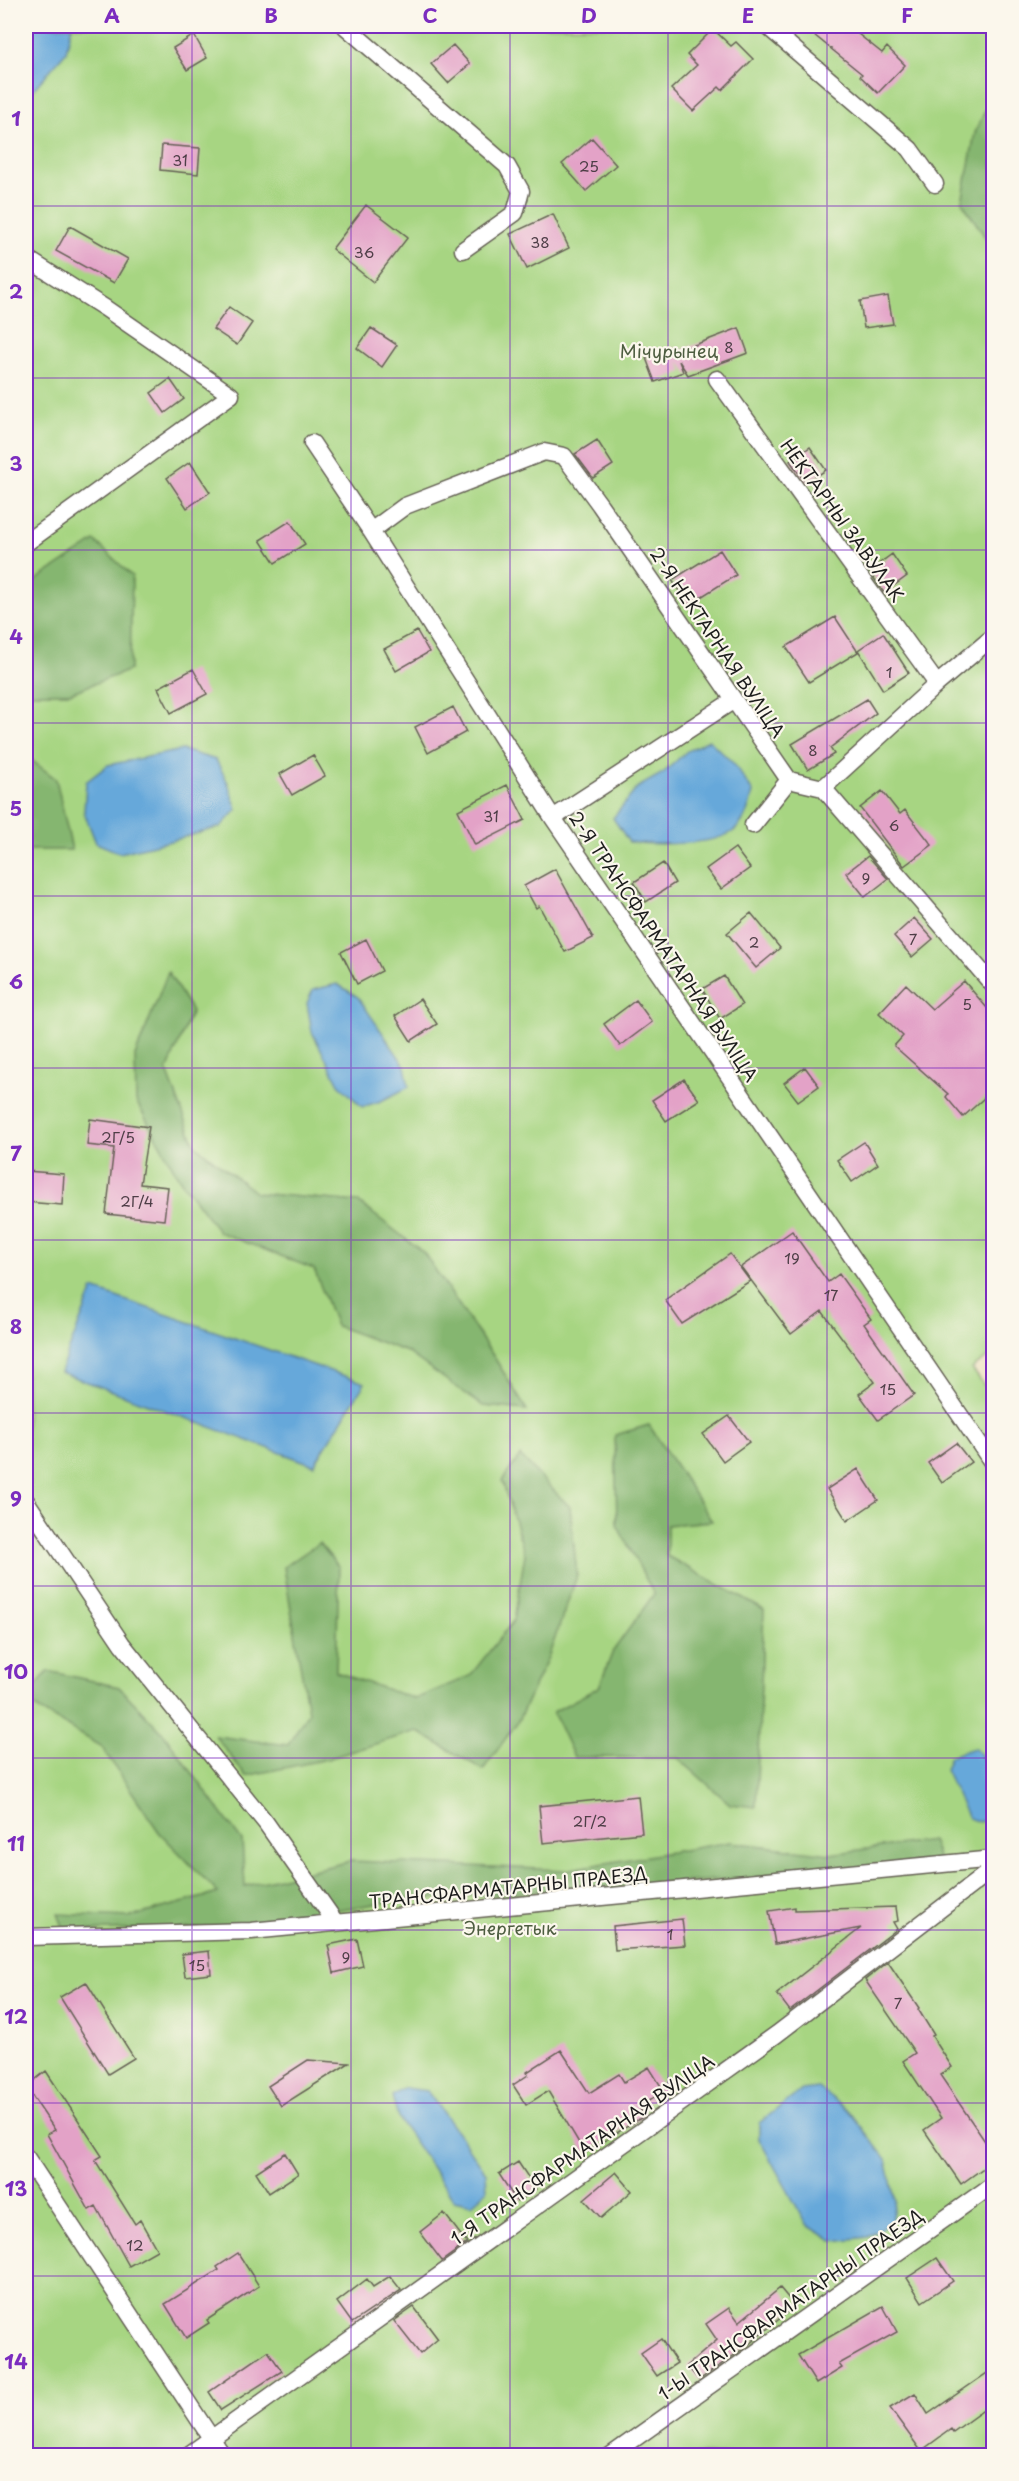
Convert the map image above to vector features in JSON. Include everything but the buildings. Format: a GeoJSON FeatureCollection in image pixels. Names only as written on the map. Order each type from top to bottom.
{"type":"FeatureCollection","features":[{"type":"Feature","properties":{"kind":"lane"},"geometry":{"type":"LineString","coordinates":[[345,26],[507,166],[521,191],[515,213],[463,250]]}},
{"type":"Feature","properties":{"kind":"lane"},"geometry":{"type":"LineString","coordinates":[[767,26],[910,149],[935,184]]}},
{"type":"Feature","properties":{"kind":"lane"},"geometry":{"type":"LineString","coordinates":[[26,258],[105,308],[231,395],[26,543]]}},
{"type":"Feature","properties":{"kind":"lane","name":"НЕКТАРНЫ ЗАВУЛАК"},"geometry":{"type":"LineString","coordinates":[[717,379],[937,684]]}},
{"type":"Feature","properties":{"kind":"lane","name":"2-Я ТРАНСФАРМАТАРНАЯ ВУЛІЦА"},"geometry":{"type":"LineString","coordinates":[[312,443],[371,531],[553,818],[993,1465]]}},
{"type":"Feature","properties":{"kind":"lane","name":"2-Я НЕКТАРНАЯ ВУЛІЦА"},"geometry":{"type":"LineString","coordinates":[[371,531],[405,506],[544,452],[564,456],[789,780]]}},
{"type":"Feature","properties":{"kind":"lane"},"geometry":{"type":"LineString","coordinates":[[823,788],[993,636]]}},
{"type":"Feature","properties":{"kind":"lane"},"geometry":{"type":"LineString","coordinates":[[553,818],[734,700]]}},
{"type":"Feature","properties":{"kind":"lane"},"geometry":{"type":"LineString","coordinates":[[753,825],[789,780],[823,788],[993,986]]}},
{"type":"Feature","properties":{"kind":"lane"},"geometry":{"type":"LineString","coordinates":[[26,1501],[122,1644],[266,1823],[336,1923]]}},
{"type":"Feature","properties":{"kind":"lane","name":"ТРАНСФАРМАТАРНЫ ПРАЕЗД"},"geometry":{"type":"LineString","coordinates":[[26,1937],[251,1931],[993,1859]]}},
{"type":"Feature","properties":{"kind":"lane","name":"1-Я ТРАНСФАРМАТАРНАЯ ВУЛІЦА"},"geometry":{"type":"LineString","coordinates":[[187,2456],[777,2034],[993,1868]]}},
{"type":"Feature","properties":{"kind":"lane"},"geometry":{"type":"LineString","coordinates":[[26,2157],[224,2456]]}},
{"type":"Feature","properties":{"kind":"lane","name":"1-Ы ТРАНСФАРМАТАРНЫ ПРАЕЗД"},"geometry":{"type":"LineString","coordinates":[[610,2456],[993,2184]]}},
{"type":"Feature","properties":{"kind":"green space","name":"Энергетык"},"geometry":{"type":"Polygon","coordinates":[[[26,26],[993,26],[994,1353],[972,1369],[988,1390],[989,1379],[994,1378],[993,2455],[26,2456],[26,26]]]}},
{"type":"Feature","properties":{"kind":"green space"},"geometry":{"type":"Polygon","coordinates":[[[993,93],[993,249],[962,202],[975,133],[993,93]]]}},
{"type":"Feature","properties":{"kind":"green space"},"geometry":{"type":"Polygon","coordinates":[[[95,541],[132,576],[130,670],[70,693],[26,693],[26,587],[95,541]]]}},
{"type":"Feature","properties":{"kind":"green space"},"geometry":{"type":"Polygon","coordinates":[[[26,756],[56,779],[72,850],[26,850],[26,756]]]}},
{"type":"Feature","properties":{"kind":"green space"},"geometry":{"type":"Polygon","coordinates":[[[168,972],[192,1011],[167,1071],[195,1145],[256,1193],[358,1202],[424,1253],[527,1410],[483,1406],[407,1352],[336,1326],[314,1269],[219,1232],[180,1180],[136,1101],[135,1056],[168,972]]]}},
{"type":"Feature","properties":{"kind":"green space"},"geometry":{"type":"Polygon","coordinates":[[[649,1425],[712,1521],[667,1525],[667,1556],[764,1610],[756,1807],[730,1804],[678,1758],[574,1757],[553,1712],[599,1687],[613,1651],[654,1594],[617,1525],[615,1435],[649,1425]]]}},
{"type":"Feature","properties":{"kind":"green space"},"geometry":{"type":"Polygon","coordinates":[[[520,1456],[570,1507],[577,1576],[549,1655],[518,1721],[483,1770],[417,1731],[327,1759],[246,1776],[215,1736],[288,1745],[308,1712],[284,1567],[319,1543],[339,1567],[336,1672],[415,1699],[470,1676],[514,1620],[525,1554],[502,1481],[520,1456]]]}},
{"type":"Feature","properties":{"kind":"green space"},"geometry":{"type":"Polygon","coordinates":[[[48,1671],[119,1687],[164,1734],[242,1841],[245,1886],[351,1861],[565,1870],[730,1842],[830,1854],[932,1840],[941,1866],[401,1900],[215,1928],[65,1931],[58,1914],[130,1917],[218,1893],[159,1832],[101,1746],[26,1702],[26,1698],[48,1671]]]}},
{"type":"Feature","properties":{"kind":"water"},"geometry":{"type":"Polygon","coordinates":[[[26,26],[72,26],[66,52],[26,98],[26,26]]]}},
{"type":"Feature","properties":{"kind":"water"},"geometry":{"type":"Polygon","coordinates":[[[709,740],[734,764],[753,792],[747,812],[739,826],[726,835],[699,842],[653,844],[629,842],[613,818],[638,787],[663,773],[687,751],[709,740]]]}},
{"type":"Feature","properties":{"kind":"water"},"geometry":{"type":"Polygon","coordinates":[[[182,750],[216,760],[228,783],[237,810],[220,827],[120,853],[96,843],[84,812],[86,782],[108,765],[182,750]]]}},
{"type":"Feature","properties":{"kind":"water"},"geometry":{"type":"Polygon","coordinates":[[[337,984],[358,997],[405,1066],[409,1087],[381,1101],[362,1107],[339,1084],[312,1032],[307,1003],[313,990],[337,984]]]}},
{"type":"Feature","properties":{"kind":"water"},"geometry":{"type":"Polygon","coordinates":[[[93,1289],[365,1383],[314,1465],[60,1372],[93,1289]]]}},
{"type":"Feature","properties":{"kind":"water"},"geometry":{"type":"Polygon","coordinates":[[[974,1748],[987,1764],[993,1780],[993,1817],[979,1822],[968,1818],[945,1770],[950,1756],[974,1748]]]}},
{"type":"Feature","properties":{"kind":"water"},"geometry":{"type":"Polygon","coordinates":[[[405,2088],[427,2091],[486,2172],[487,2191],[472,2204],[454,2200],[398,2118],[392,2096],[405,2088]]]}},
{"type":"Feature","properties":{"kind":"water"},"geometry":{"type":"Polygon","coordinates":[[[819,2088],[849,2111],[886,2159],[895,2200],[891,2222],[868,2237],[833,2241],[807,2225],[759,2139],[759,2123],[802,2090],[819,2088]]]}},
{"type":"Feature","properties":{"kind":"park label","name":"Мічурынец"},"geometry":{"type":"Point","coordinates":[669,350]}}]}
